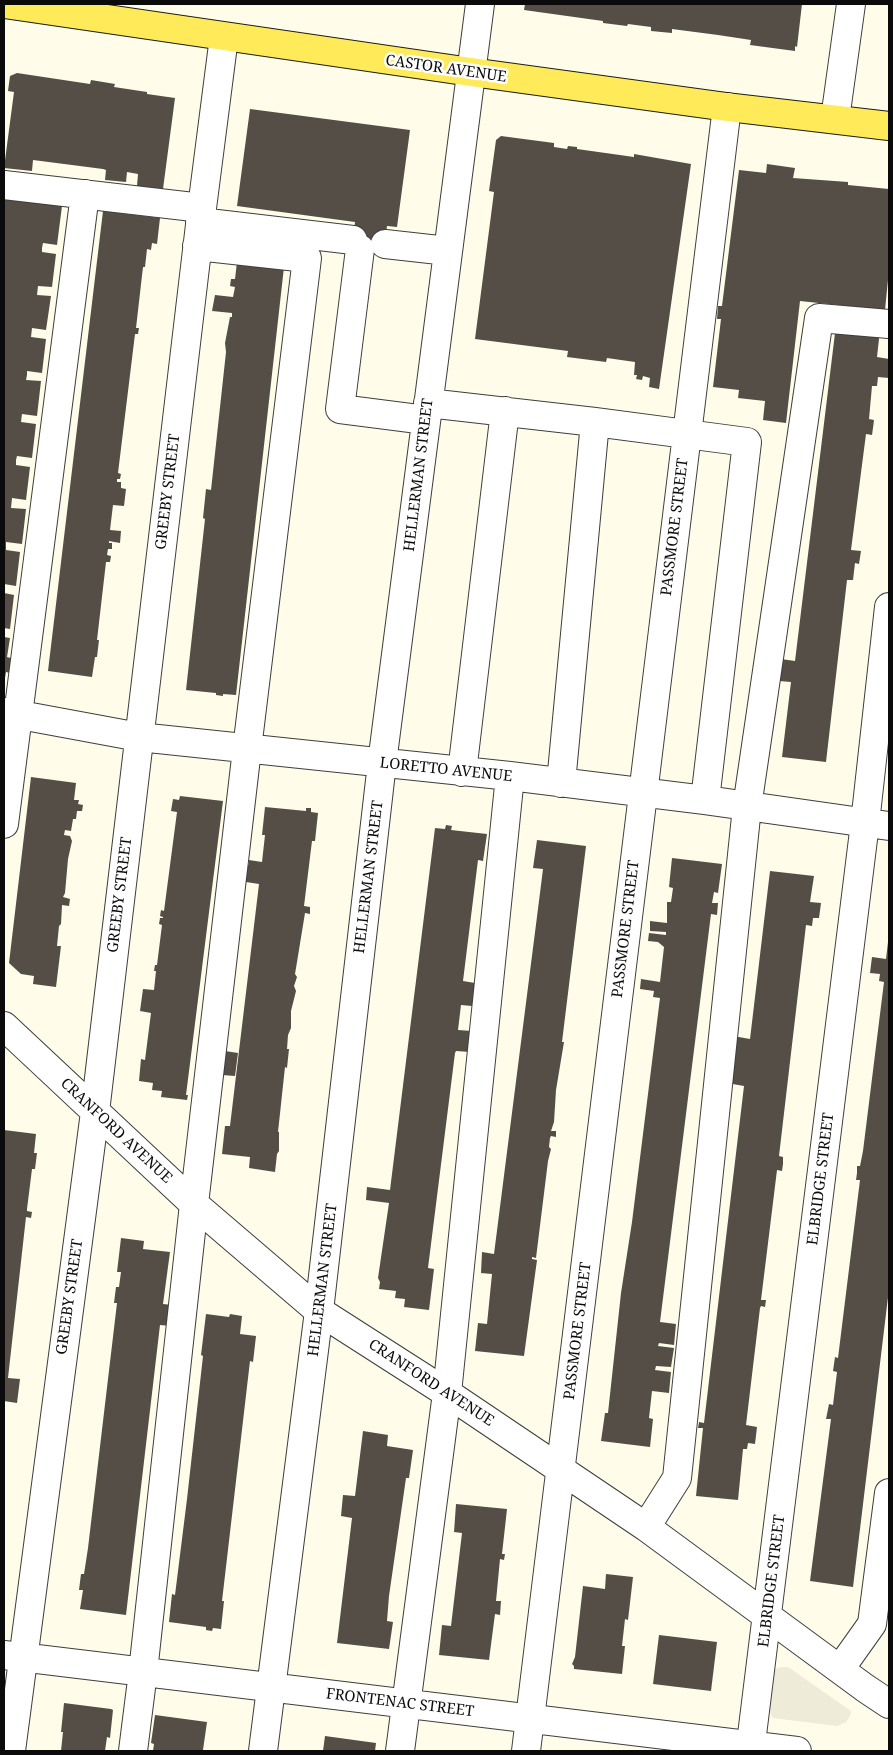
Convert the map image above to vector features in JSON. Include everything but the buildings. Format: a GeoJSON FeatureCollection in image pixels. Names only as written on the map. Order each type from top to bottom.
{"type":"FeatureCollection","features":[{"type":"Feature","properties":{"kind":"main road","name":"CASTOR AVENUE"},"geometry":{"type":"LineString","coordinates":[[17,5],[471,72],[727,107],[889,126]]}},
{"type":"Feature","properties":{"kind":"street","name":"HELLERMAN STREET"},"geometry":{"type":"LineString","coordinates":[[263,1751],[319,1311],[382,764],[480,4]]}},
{"type":"Feature","properties":{"kind":"street"},"geometry":{"type":"LineString","coordinates":[[835,119],[851,4]]}},
{"type":"Feature","properties":{"kind":"street","name":"GREEBY STREET"},"geometry":{"type":"LineString","coordinates":[[11,1751],[13,1656],[95,1112],[224,37]]}},
{"type":"Feature","properties":{"kind":"street","name":"PASSMORE STREET"},"geometry":{"type":"LineString","coordinates":[[526,1751],[562,1469],[642,793],[727,107]]}},
{"type":"Feature","properties":{"kind":"street"},"geometry":{"type":"LineString","coordinates":[[4,185],[85,194],[200,225],[307,258],[247,749],[133,1751]]}},
{"type":"Feature","properties":{"kind":"street"},"geometry":{"type":"LineString","coordinates":[[4,824],[11,713],[85,194]]}},
{"type":"Feature","properties":{"kind":"street"},"geometry":{"type":"LineString","coordinates":[[200,225],[366,244],[448,251]]}},
{"type":"Feature","properties":{"kind":"street"},"geometry":{"type":"LineString","coordinates":[[366,244],[340,409],[505,412],[747,442],[705,800]]}},
{"type":"Feature","properties":{"kind":"street"},"geometry":{"type":"LineString","coordinates":[[646,1526],[677,1478],[747,807],[819,318],[889,324]]}},
{"type":"Feature","properties":{"kind":"street"},"geometry":{"type":"LineString","coordinates":[[462,772],[505,412]]}},
{"type":"Feature","properties":{"kind":"street"},"geometry":{"type":"LineString","coordinates":[[561,783],[595,422]]}},
{"type":"Feature","properties":{"kind":"street","name":"ELBRIDGE STREET"},"geometry":{"type":"LineString","coordinates":[[751,1749],[877,824],[889,607]]}},
{"type":"Feature","properties":{"kind":"street","name":"LORETTO AVENUE"},"geometry":{"type":"LineString","coordinates":[[11,713],[139,737],[510,776],[877,824]]}},
{"type":"Feature","properties":{"kind":"street"},"geometry":{"type":"LineString","coordinates":[[400,1751],[447,1393],[510,776]]}},
{"type":"Feature","properties":{"kind":"street","name":"CRANFORD AVENUE"},"geometry":{"type":"LineString","coordinates":[[4,1026],[194,1204],[319,1311],[447,1393],[646,1526],[889,1704]]}},
{"type":"Feature","properties":{"kind":"street"},"geometry":{"type":"LineString","coordinates":[[840,1669],[872,1624],[889,1493]]}},
{"type":"Feature","properties":{"kind":"street","name":"FRONTENAC STREET"},"geometry":{"type":"LineString","coordinates":[[13,1656],[530,1719],[630,1741],[797,1751]]}},
{"type":"Feature","properties":{"kind":"shaded area"},"geometry":{"type":"Polygon","coordinates":[[[788,1667],[851,1711],[846,1722],[837,1726],[773,1718],[767,1707],[770,1675],[775,1669],[788,1667]]]}}]}
